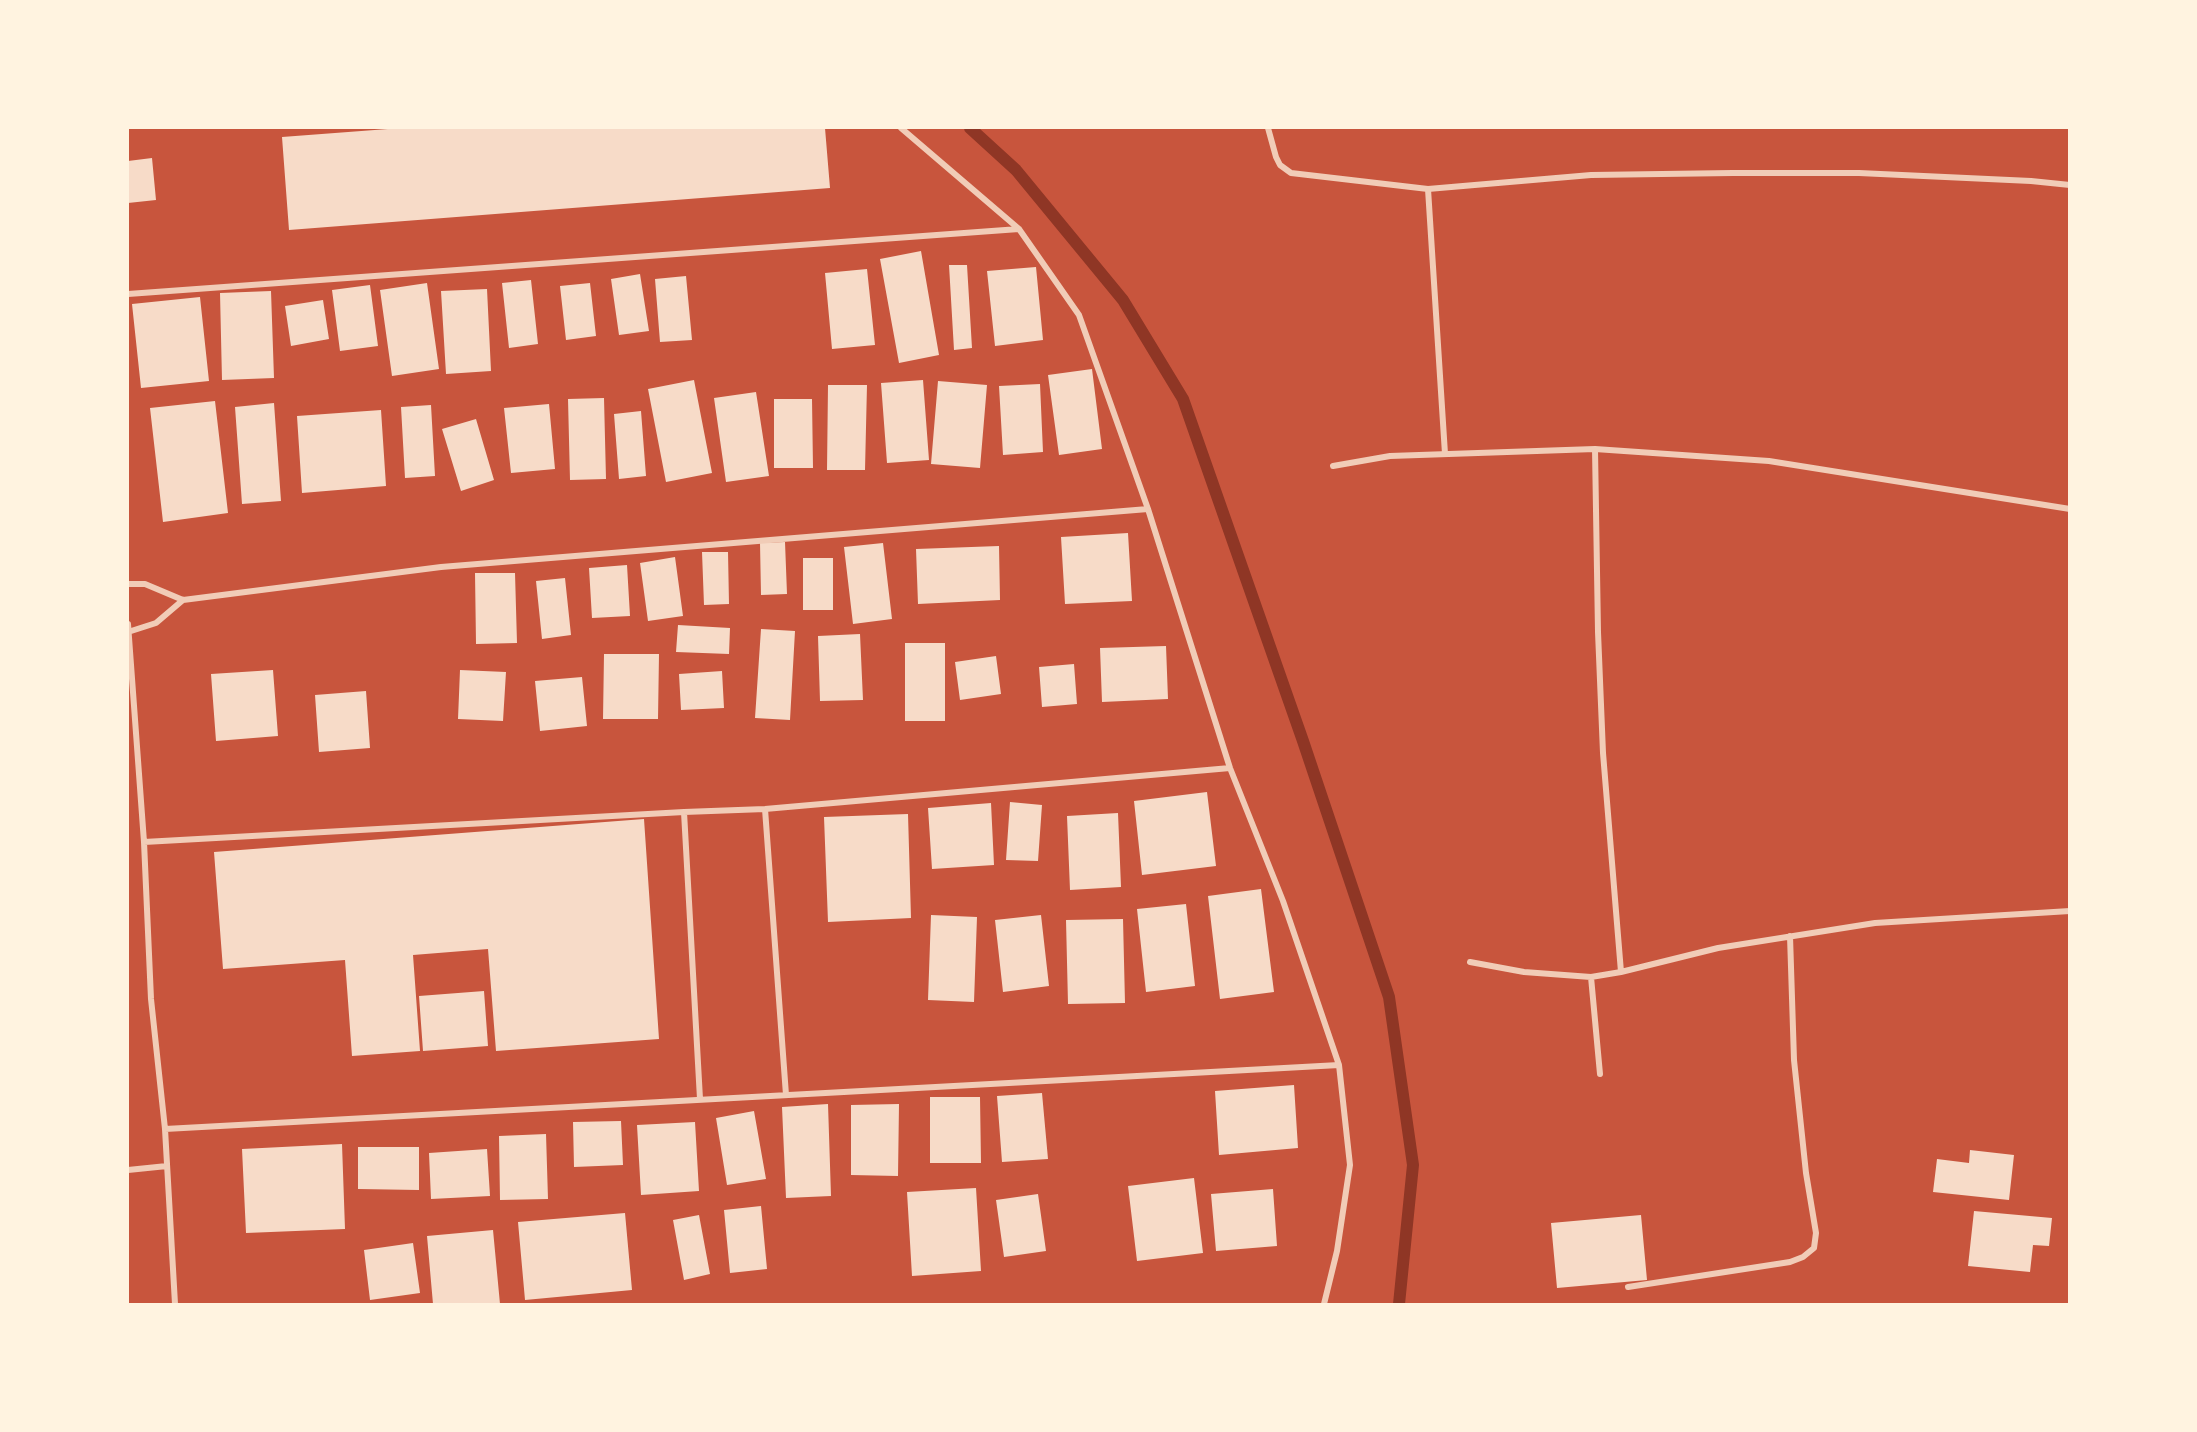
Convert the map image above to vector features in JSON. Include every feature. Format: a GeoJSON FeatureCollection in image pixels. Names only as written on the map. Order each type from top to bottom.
{"type":"FeatureCollection","features":[{"type":"Feature","properties":{"kind":"street"},"geometry":{"type":"LineString","coordinates":[[901,128],[1019,229],[1078,315],[1148,509],[1230,768],[1283,901],[1339,1065],[1350,1165],[1337,1251],[1324,1305]]}},
{"type":"Feature","properties":{"kind":"street"},"geometry":{"type":"LineString","coordinates":[[1268,128],[1276,158],[1280,165],[1291,173],[1428,189],[1591,175],[1756,173],[1859,173],[2070,185]]}},
{"type":"Feature","properties":{"kind":"street"},"geometry":{"type":"LineString","coordinates":[[1428,189],[1445,454]]}},
{"type":"Feature","properties":{"kind":"street"},"geometry":{"type":"LineString","coordinates":[[128,294],[1019,229]]}},
{"type":"Feature","properties":{"kind":"street"},"geometry":{"type":"LineString","coordinates":[[1595,449],[1598,632],[1603,753],[1621,972]]}},
{"type":"Feature","properties":{"kind":"street"},"geometry":{"type":"LineString","coordinates":[[1333,466],[1390,456],[1595,449],[1769,461],[2070,509]]}},
{"type":"Feature","properties":{"kind":"street"},"geometry":{"type":"LineString","coordinates":[[128,584],[145,584],[183,600],[441,567],[1148,509]]}},
{"type":"Feature","properties":{"kind":"street"},"geometry":{"type":"LineString","coordinates":[[128,632],[156,623],[183,600]]}},
{"type":"Feature","properties":{"kind":"street"},"geometry":{"type":"LineString","coordinates":[[128,624],[144,842],[151,999],[165,1129],[175,1305]]}},
{"type":"Feature","properties":{"kind":"street"},"geometry":{"type":"LineString","coordinates":[[144,842],[765,809],[1230,768]]}},
{"type":"Feature","properties":{"kind":"street"},"geometry":{"type":"LineString","coordinates":[[765,809],[786,1095]]}},
{"type":"Feature","properties":{"kind":"street"},"geometry":{"type":"LineString","coordinates":[[684,812],[700,1099]]}},
{"type":"Feature","properties":{"kind":"street"},"geometry":{"type":"LineString","coordinates":[[1470,962],[1524,972],[1591,977],[1621,972],[1718,948],[1875,923],[2070,911]]}},
{"type":"Feature","properties":{"kind":"street"},"geometry":{"type":"LineString","coordinates":[[1628,1287],[1791,1262],[1803,1257],[1814,1248],[1816,1233],[1806,1173],[1794,1060],[1790,936]]}},
{"type":"Feature","properties":{"kind":"street"},"geometry":{"type":"LineString","coordinates":[[1591,977],[1600,1074]]}},
{"type":"Feature","properties":{"kind":"street"},"geometry":{"type":"LineString","coordinates":[[165,1129],[1339,1065]]}},
{"type":"Feature","properties":{"kind":"street"},"geometry":{"type":"LineString","coordinates":[[128,1170],[167,1166]]}},
{"type":"Feature","properties":{"kind":"building"},"geometry":{"type":"Polygon","coordinates":[[[401,128],[825,128],[830,188],[289,230],[282,137],[401,128]]]}},
{"type":"Feature","properties":{"kind":"building"},"geometry":{"type":"Polygon","coordinates":[[[152,158],[156,200],[128,203],[128,161],[152,158]]]}},
{"type":"Feature","properties":{"kind":"building"},"geometry":{"type":"Polygon","coordinates":[[[921,251],[939,355],[899,363],[880,259],[921,251]]]}},
{"type":"Feature","properties":{"kind":"building"},"geometry":{"type":"Polygon","coordinates":[[[949,265],[967,265],[972,348],[954,350],[949,265]]]}},
{"type":"Feature","properties":{"kind":"building"},"geometry":{"type":"Polygon","coordinates":[[[1036,267],[1043,340],[995,346],[987,271],[1036,267]]]}},
{"type":"Feature","properties":{"kind":"building"},"geometry":{"type":"Polygon","coordinates":[[[867,269],[875,345],[832,349],[825,273],[867,269]]]}},
{"type":"Feature","properties":{"kind":"building"},"geometry":{"type":"Polygon","coordinates":[[[640,274],[649,331],[619,335],[611,279],[640,274]]]}},
{"type":"Feature","properties":{"kind":"building"},"geometry":{"type":"Polygon","coordinates":[[[686,276],[692,340],[660,342],[655,279],[686,276]]]}},
{"type":"Feature","properties":{"kind":"building"},"geometry":{"type":"Polygon","coordinates":[[[531,280],[538,344],[509,348],[502,283],[531,280]]]}},
{"type":"Feature","properties":{"kind":"building"},"geometry":{"type":"Polygon","coordinates":[[[427,283],[439,369],[392,376],[380,290],[427,283]]]}},
{"type":"Feature","properties":{"kind":"building"},"geometry":{"type":"Polygon","coordinates":[[[590,283],[596,336],[566,340],[560,286],[590,283]]]}},
{"type":"Feature","properties":{"kind":"building"},"geometry":{"type":"Polygon","coordinates":[[[370,285],[378,346],[340,351],[332,290],[370,285]]]}},
{"type":"Feature","properties":{"kind":"building"},"geometry":{"type":"Polygon","coordinates":[[[487,289],[491,371],[446,374],[441,291],[487,289]]]}},
{"type":"Feature","properties":{"kind":"building"},"geometry":{"type":"Polygon","coordinates":[[[271,291],[274,378],[222,380],[220,293],[271,291]]]}},
{"type":"Feature","properties":{"kind":"building"},"geometry":{"type":"Polygon","coordinates":[[[200,297],[209,381],[141,388],[132,304],[200,297]]]}},
{"type":"Feature","properties":{"kind":"building"},"geometry":{"type":"Polygon","coordinates":[[[323,300],[329,339],[291,346],[285,306],[323,300]]]}},
{"type":"Feature","properties":{"kind":"building"},"geometry":{"type":"Polygon","coordinates":[[[1092,369],[1102,449],[1059,455],[1048,375],[1092,369]]]}},
{"type":"Feature","properties":{"kind":"building"},"geometry":{"type":"Polygon","coordinates":[[[694,380],[712,473],[666,482],[648,389],[694,380]]]}},
{"type":"Feature","properties":{"kind":"building"},"geometry":{"type":"Polygon","coordinates":[[[923,380],[929,460],[887,463],[881,383],[923,380]]]}},
{"type":"Feature","properties":{"kind":"building"},"geometry":{"type":"Polygon","coordinates":[[[938,381],[987,385],[980,468],[931,464],[938,381]]]}},
{"type":"Feature","properties":{"kind":"building"},"geometry":{"type":"Polygon","coordinates":[[[1040,384],[1043,452],[1003,455],[999,386],[1040,384]]]}},
{"type":"Feature","properties":{"kind":"building"},"geometry":{"type":"Polygon","coordinates":[[[828,385],[867,385],[865,470],[827,470],[828,385]]]}},
{"type":"Feature","properties":{"kind":"building"},"geometry":{"type":"Polygon","coordinates":[[[756,392],[769,476],[726,482],[714,398],[756,392]]]}},
{"type":"Feature","properties":{"kind":"building"},"geometry":{"type":"Polygon","coordinates":[[[604,398],[606,479],[570,480],[568,399],[604,398]]]}},
{"type":"Feature","properties":{"kind":"building"},"geometry":{"type":"Polygon","coordinates":[[[774,399],[812,399],[813,468],[774,468],[774,399]]]}},
{"type":"Feature","properties":{"kind":"building"},"geometry":{"type":"Polygon","coordinates":[[[215,401],[228,513],[163,522],[150,408],[215,401]]]}},
{"type":"Feature","properties":{"kind":"building"},"geometry":{"type":"Polygon","coordinates":[[[274,403],[281,501],[242,504],[235,407],[274,403]]]}},
{"type":"Feature","properties":{"kind":"building"},"geometry":{"type":"Polygon","coordinates":[[[549,404],[555,469],[511,473],[504,408],[549,404]]]}},
{"type":"Feature","properties":{"kind":"building"},"geometry":{"type":"Polygon","coordinates":[[[431,405],[435,476],[405,478],[401,407],[431,405]]]}},
{"type":"Feature","properties":{"kind":"building"},"geometry":{"type":"Polygon","coordinates":[[[381,410],[386,486],[302,493],[297,416],[381,410]]]}},
{"type":"Feature","properties":{"kind":"building"},"geometry":{"type":"Polygon","coordinates":[[[641,411],[646,476],[619,479],[614,414],[641,411]]]}},
{"type":"Feature","properties":{"kind":"building"},"geometry":{"type":"Polygon","coordinates":[[[476,419],[494,480],[461,491],[442,429],[476,419]]]}},
{"type":"Feature","properties":{"kind":"building"},"geometry":{"type":"Polygon","coordinates":[[[1128,533],[1132,601],[1065,604],[1061,537],[1128,533]]]}},
{"type":"Feature","properties":{"kind":"building"},"geometry":{"type":"Polygon","coordinates":[[[785,542],[787,594],[761,595],[760,543],[785,542]]]}},
{"type":"Feature","properties":{"kind":"building"},"geometry":{"type":"Polygon","coordinates":[[[883,543],[892,619],[853,624],[844,547],[883,543]]]}},
{"type":"Feature","properties":{"kind":"building"},"geometry":{"type":"Polygon","coordinates":[[[999,546],[1000,600],[918,604],[916,549],[999,546]]]}},
{"type":"Feature","properties":{"kind":"building"},"geometry":{"type":"Polygon","coordinates":[[[702,552],[728,552],[729,604],[704,605],[702,552]]]}},
{"type":"Feature","properties":{"kind":"building"},"geometry":{"type":"Polygon","coordinates":[[[675,557],[683,616],[648,621],[640,563],[675,557]]]}},
{"type":"Feature","properties":{"kind":"building"},"geometry":{"type":"Polygon","coordinates":[[[803,558],[833,558],[833,610],[803,610],[803,558]]]}},
{"type":"Feature","properties":{"kind":"building"},"geometry":{"type":"Polygon","coordinates":[[[627,565],[630,616],[592,618],[589,568],[627,565]]]}},
{"type":"Feature","properties":{"kind":"building"},"geometry":{"type":"Polygon","coordinates":[[[475,573],[515,573],[517,643],[476,644],[475,573]]]}},
{"type":"Feature","properties":{"kind":"building"},"geometry":{"type":"Polygon","coordinates":[[[565,578],[571,635],[542,639],[536,581],[565,578]]]}},
{"type":"Feature","properties":{"kind":"building"},"geometry":{"type":"Polygon","coordinates":[[[678,625],[730,628],[729,654],[676,652],[678,625]]]}},
{"type":"Feature","properties":{"kind":"building"},"geometry":{"type":"Polygon","coordinates":[[[761,629],[795,631],[790,720],[755,718],[761,629]]]}},
{"type":"Feature","properties":{"kind":"building"},"geometry":{"type":"Polygon","coordinates":[[[860,634],[863,700],[820,701],[818,636],[860,634]]]}},
{"type":"Feature","properties":{"kind":"building"},"geometry":{"type":"Polygon","coordinates":[[[905,643],[945,643],[945,721],[905,721],[905,643]]]}},
{"type":"Feature","properties":{"kind":"building"},"geometry":{"type":"Polygon","coordinates":[[[1166,646],[1168,699],[1102,702],[1100,648],[1166,646]]]}},
{"type":"Feature","properties":{"kind":"building"},"geometry":{"type":"Polygon","coordinates":[[[604,654],[659,654],[658,719],[603,719],[604,654]]]}},
{"type":"Feature","properties":{"kind":"building"},"geometry":{"type":"Polygon","coordinates":[[[996,656],[1001,694],[960,700],[955,662],[996,656]]]}},
{"type":"Feature","properties":{"kind":"building"},"geometry":{"type":"Polygon","coordinates":[[[1074,664],[1077,704],[1042,707],[1039,667],[1074,664]]]}},
{"type":"Feature","properties":{"kind":"building"},"geometry":{"type":"Polygon","coordinates":[[[273,670],[278,736],[216,741],[211,674],[273,670]]]}},
{"type":"Feature","properties":{"kind":"building"},"geometry":{"type":"Polygon","coordinates":[[[460,670],[506,672],[503,721],[458,719],[460,670]]]}},
{"type":"Feature","properties":{"kind":"building"},"geometry":{"type":"Polygon","coordinates":[[[722,671],[724,708],[681,710],[679,674],[722,671]]]}},
{"type":"Feature","properties":{"kind":"building"},"geometry":{"type":"Polygon","coordinates":[[[582,677],[587,726],[540,731],[535,681],[582,677]]]}},
{"type":"Feature","properties":{"kind":"building"},"geometry":{"type":"Polygon","coordinates":[[[366,691],[370,748],[319,752],[315,695],[366,691]]]}},
{"type":"Feature","properties":{"kind":"building"},"geometry":{"type":"Polygon","coordinates":[[[1207,792],[1216,866],[1142,875],[1134,801],[1207,792]]]}},
{"type":"Feature","properties":{"kind":"building"},"geometry":{"type":"Polygon","coordinates":[[[1010,802],[1042,805],[1038,861],[1006,860],[1010,802]]]}},
{"type":"Feature","properties":{"kind":"building"},"geometry":{"type":"Polygon","coordinates":[[[991,803],[994,865],[932,869],[928,808],[991,803]]]}},
{"type":"Feature","properties":{"kind":"building"},"geometry":{"type":"Polygon","coordinates":[[[1118,813],[1121,887],[1070,890],[1067,816],[1118,813]]]}},
{"type":"Feature","properties":{"kind":"building"},"geometry":{"type":"Polygon","coordinates":[[[908,814],[911,918],[828,922],[824,817],[908,814]]]}},
{"type":"Feature","properties":{"kind":"building"},"geometry":{"type":"Polygon","coordinates":[[[644,819],[659,1039],[496,1051],[488,949],[413,955],[420,1051],[352,1056],[345,960],[223,969],[214,852],[644,819]]]}},
{"type":"Feature","properties":{"kind":"building"},"geometry":{"type":"Polygon","coordinates":[[[1261,889],[1274,992],[1220,999],[1208,896],[1261,889]]]}},
{"type":"Feature","properties":{"kind":"building"},"geometry":{"type":"Polygon","coordinates":[[[1186,904],[1195,986],[1146,992],[1137,909],[1186,904]]]}},
{"type":"Feature","properties":{"kind":"building"},"geometry":{"type":"Polygon","coordinates":[[[931,915],[977,917],[974,1002],[928,1000],[931,915]]]}},
{"type":"Feature","properties":{"kind":"building"},"geometry":{"type":"Polygon","coordinates":[[[1041,915],[1049,986],[1003,992],[995,920],[1041,915]]]}},
{"type":"Feature","properties":{"kind":"building"},"geometry":{"type":"Polygon","coordinates":[[[1123,919],[1125,1003],[1068,1004],[1066,920],[1123,919]]]}},
{"type":"Feature","properties":{"kind":"building"},"geometry":{"type":"Polygon","coordinates":[[[484,991],[488,1046],[423,1051],[419,996],[484,991]]]}},
{"type":"Feature","properties":{"kind":"building"},"geometry":{"type":"Polygon","coordinates":[[[1294,1085],[1298,1148],[1219,1155],[1215,1091],[1294,1085]]]}},
{"type":"Feature","properties":{"kind":"building"},"geometry":{"type":"Polygon","coordinates":[[[1042,1093],[1048,1159],[1002,1162],[997,1096],[1042,1093]]]}},
{"type":"Feature","properties":{"kind":"building"},"geometry":{"type":"Polygon","coordinates":[[[930,1097],[980,1097],[981,1163],[930,1163],[930,1097]]]}},
{"type":"Feature","properties":{"kind":"building"},"geometry":{"type":"Polygon","coordinates":[[[828,1104],[831,1196],[786,1198],[782,1107],[828,1104]]]}},
{"type":"Feature","properties":{"kind":"building"},"geometry":{"type":"Polygon","coordinates":[[[899,1104],[898,1176],[851,1175],[851,1105],[899,1104]]]}},
{"type":"Feature","properties":{"kind":"building"},"geometry":{"type":"Polygon","coordinates":[[[754,1111],[766,1179],[727,1185],[716,1118],[754,1111]]]}},
{"type":"Feature","properties":{"kind":"building"},"geometry":{"type":"Polygon","coordinates":[[[621,1121],[623,1165],[574,1167],[573,1122],[621,1121]]]}},
{"type":"Feature","properties":{"kind":"building"},"geometry":{"type":"Polygon","coordinates":[[[695,1122],[699,1191],[641,1195],[637,1125],[695,1122]]]}},
{"type":"Feature","properties":{"kind":"building"},"geometry":{"type":"Polygon","coordinates":[[[546,1134],[548,1199],[500,1200],[499,1136],[546,1134]]]}},
{"type":"Feature","properties":{"kind":"building"},"geometry":{"type":"Polygon","coordinates":[[[342,1144],[345,1229],[246,1233],[242,1149],[342,1144]]]}},
{"type":"Feature","properties":{"kind":"building"},"geometry":{"type":"Polygon","coordinates":[[[358,1147],[419,1147],[419,1190],[358,1189],[358,1147]]]}},
{"type":"Feature","properties":{"kind":"building"},"geometry":{"type":"Polygon","coordinates":[[[487,1149],[490,1196],[431,1199],[429,1153],[487,1149]]]}},
{"type":"Feature","properties":{"kind":"building"},"geometry":{"type":"Polygon","coordinates":[[[1970,1150],[2014,1155],[2009,1200],[1933,1192],[1937,1159],[1969,1163],[1970,1150]]]}},
{"type":"Feature","properties":{"kind":"building"},"geometry":{"type":"Polygon","coordinates":[[[1194,1178],[1203,1253],[1137,1261],[1128,1186],[1194,1178]]]}},
{"type":"Feature","properties":{"kind":"building"},"geometry":{"type":"Polygon","coordinates":[[[976,1188],[981,1271],[912,1276],[907,1192],[976,1188]]]}},
{"type":"Feature","properties":{"kind":"building"},"geometry":{"type":"Polygon","coordinates":[[[1273,1189],[1277,1246],[1216,1251],[1211,1194],[1273,1189]]]}},
{"type":"Feature","properties":{"kind":"building"},"geometry":{"type":"Polygon","coordinates":[[[1038,1194],[1046,1251],[1004,1257],[996,1200],[1038,1194]]]}},
{"type":"Feature","properties":{"kind":"building"},"geometry":{"type":"Polygon","coordinates":[[[761,1206],[767,1269],[730,1273],[724,1210],[761,1206]]]}},
{"type":"Feature","properties":{"kind":"building"},"geometry":{"type":"Polygon","coordinates":[[[1974,1211],[2052,1218],[2049,1246],[2033,1245],[2030,1272],[1968,1266],[1974,1211]]]}},
{"type":"Feature","properties":{"kind":"building"},"geometry":{"type":"Polygon","coordinates":[[[625,1213],[632,1290],[525,1300],[518,1222],[625,1213]]]}},
{"type":"Feature","properties":{"kind":"building"},"geometry":{"type":"Polygon","coordinates":[[[699,1215],[710,1274],[684,1280],[673,1220],[699,1215]]]}},
{"type":"Feature","properties":{"kind":"building"},"geometry":{"type":"Polygon","coordinates":[[[1641,1215],[1647,1280],[1557,1288],[1551,1223],[1641,1215]]]}},
{"type":"Feature","properties":{"kind":"building"},"geometry":{"type":"Polygon","coordinates":[[[493,1230],[500,1304],[433,1304],[427,1236],[493,1230]]]}},
{"type":"Feature","properties":{"kind":"building"},"geometry":{"type":"Polygon","coordinates":[[[413,1243],[420,1293],[370,1300],[364,1250],[413,1243]]]}},
{"type":"Feature","properties":{"kind":"waterway"},"geometry":{"type":"LineString","coordinates":[[970,128],[1016,170],[1123,300],[1183,399],[1303,741],[1389,997],[1413,1165],[1399,1304]]}}]}
